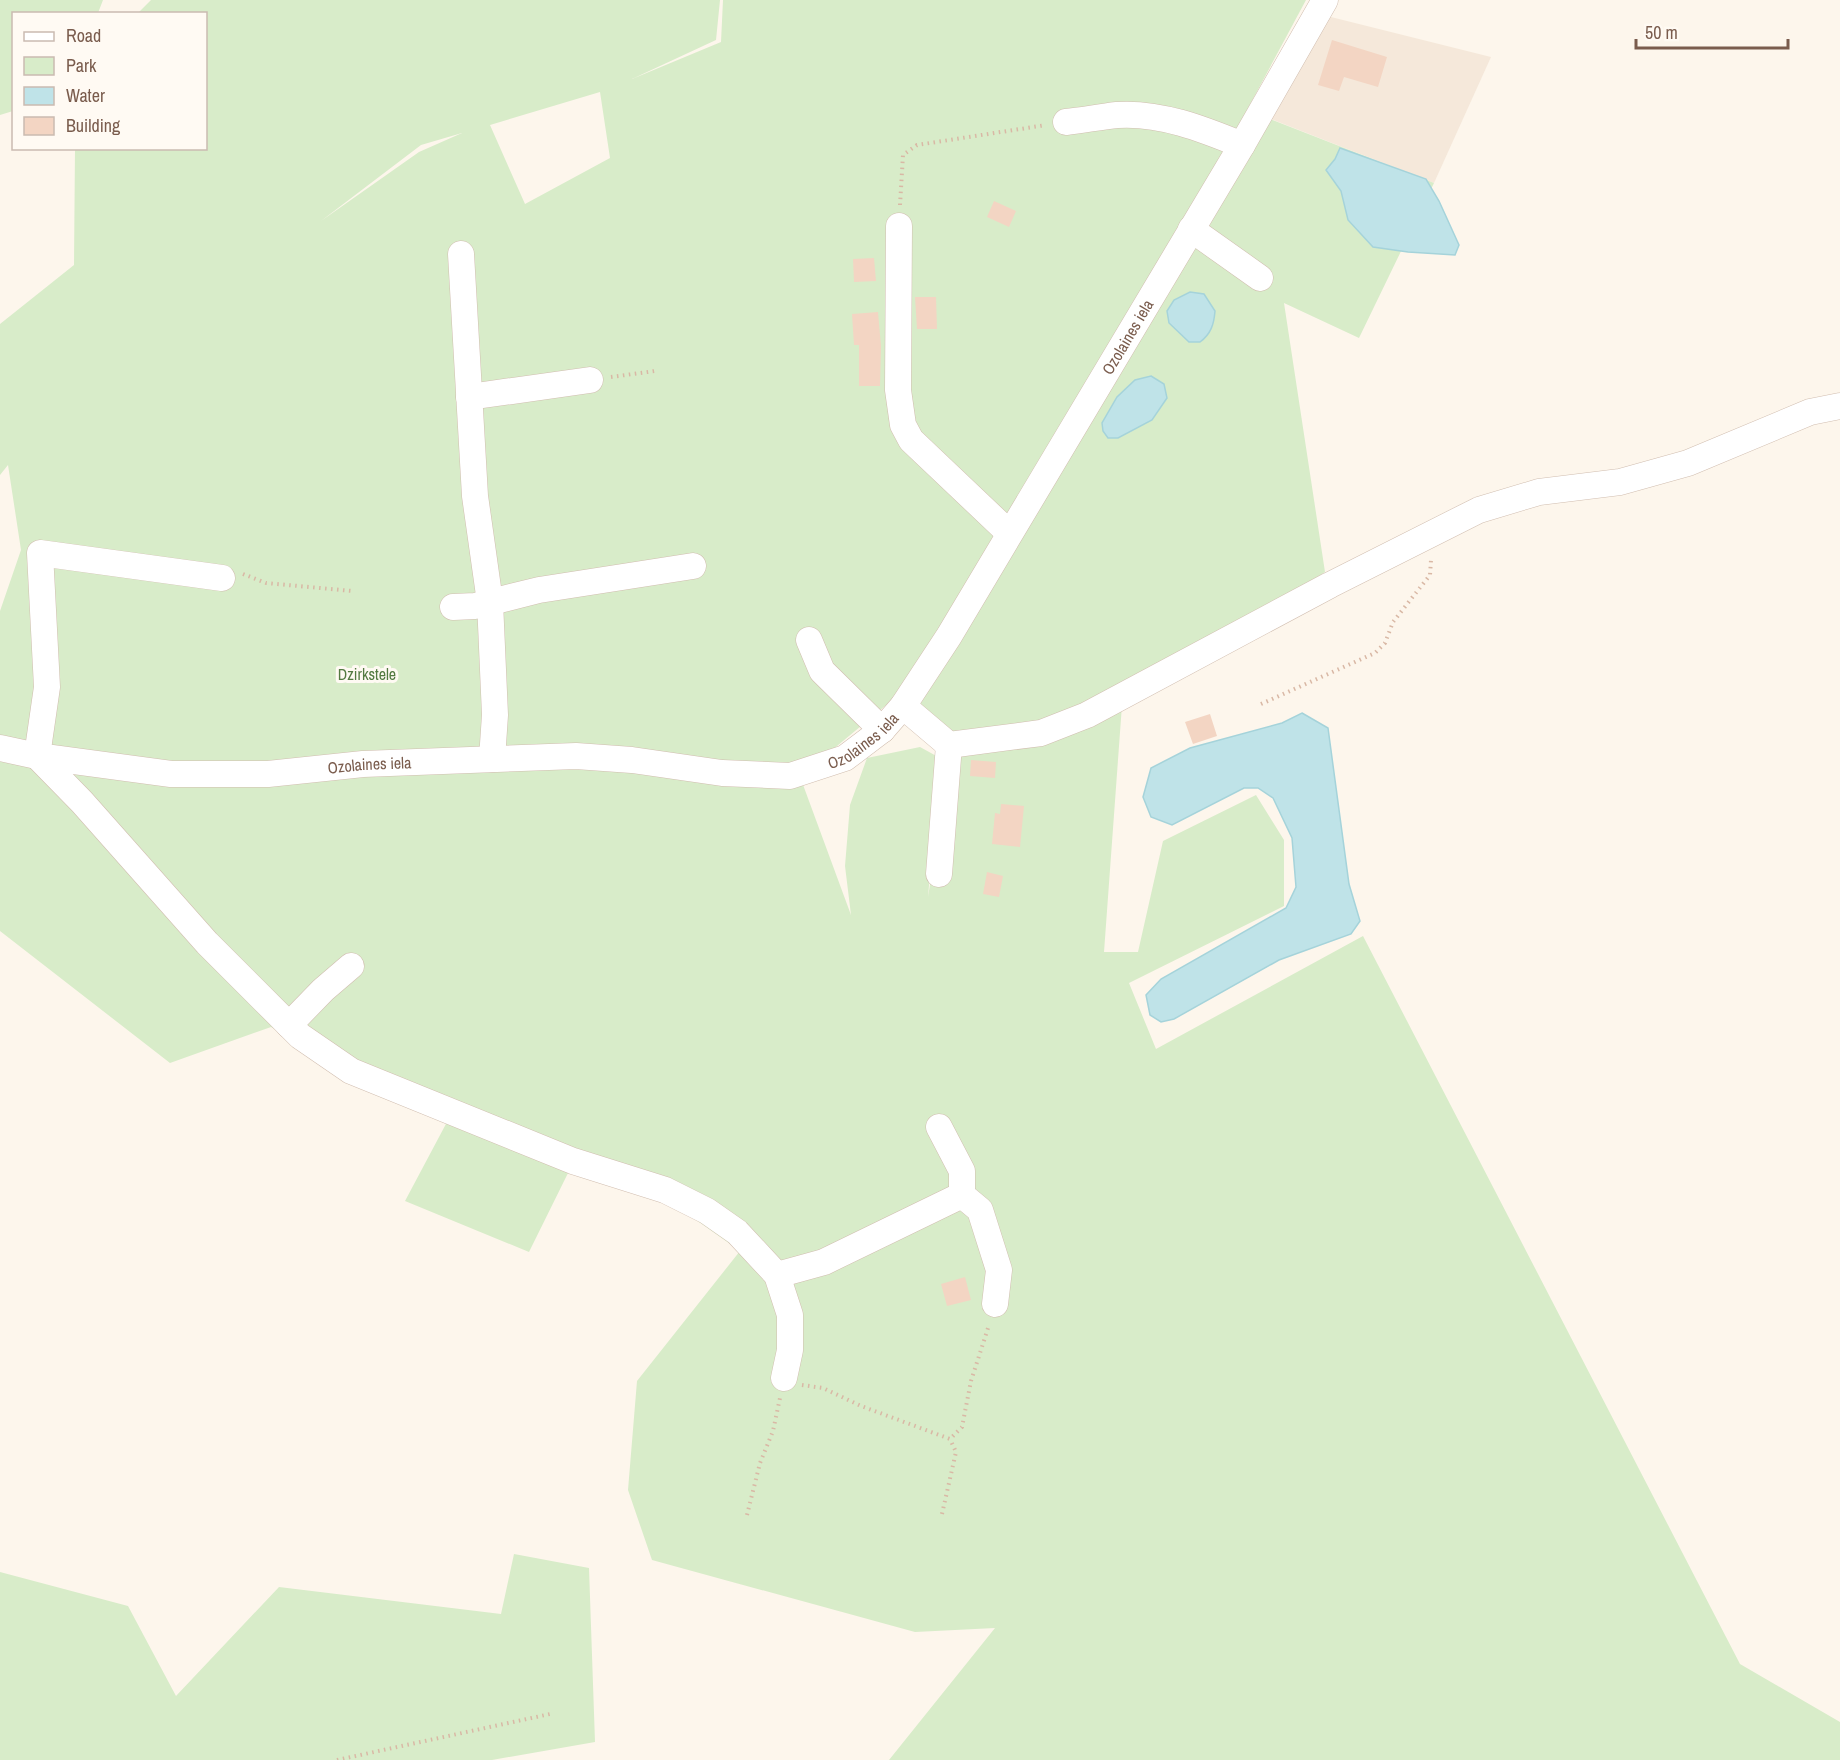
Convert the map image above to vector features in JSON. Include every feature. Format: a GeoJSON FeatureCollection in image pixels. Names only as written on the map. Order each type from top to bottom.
{"type":"FeatureCollection","features":[{"type":"Feature","properties":{"kind":"street","name":"Ozolaines iela"},"geometry":{"type":"LineString","coordinates":[[0,748],[36,756],[171,774],[268,774],[363,764],[576,756],[632,759],[722,773],[790,776],[845,758],[882,730],[903,706],[949,636],[1242,145],[1325,0]]}},
{"type":"Feature","properties":{"kind":"street"},"geometry":{"type":"LineString","coordinates":[[1066,122],[1118,115],[1160,118],[1202,128],[1242,145]]}},
{"type":"Feature","properties":{"kind":"street"},"geometry":{"type":"LineString","coordinates":[[899,226],[898,390],[903,425],[911,440],[1009,533]]}},
{"type":"Feature","properties":{"kind":"street"},"geometry":{"type":"LineString","coordinates":[[1191,229],[1260,278]]}},
{"type":"Feature","properties":{"kind":"street"},"geometry":{"type":"LineString","coordinates":[[461,254],[475,496],[490,602],[495,715],[492,759]]}},
{"type":"Feature","properties":{"kind":"street"},"geometry":{"type":"LineString","coordinates":[[469,397],[590,380]]}},
{"type":"Feature","properties":{"kind":"street"},"geometry":{"type":"LineString","coordinates":[[903,706],[949,745],[1041,733],[1087,715],[1319,590],[1479,510],[1539,492],[1620,482],[1688,464],[1810,412],[1840,406]]}},
{"type":"Feature","properties":{"kind":"street"},"geometry":{"type":"LineString","coordinates":[[222,578],[40,553],[47,687],[36,756],[82,802],[207,943],[300,1036],[351,1071],[573,1161],[665,1190],[707,1211],[737,1232],[777,1275],[790,1315],[790,1350],[784,1378]]}},
{"type":"Feature","properties":{"kind":"street"},"geometry":{"type":"LineString","coordinates":[[453,607],[475,606],[539,590],[693,566]]}},
{"type":"Feature","properties":{"kind":"street"},"geometry":{"type":"LineString","coordinates":[[809,640],[822,671],[882,730]]}},
{"type":"Feature","properties":{"kind":"street"},"geometry":{"type":"LineString","coordinates":[[939,874],[949,745]]}},
{"type":"Feature","properties":{"kind":"street"},"geometry":{"type":"LineString","coordinates":[[289,1025],[322,990],[351,966]]}},
{"type":"Feature","properties":{"kind":"street"},"geometry":{"type":"LineString","coordinates":[[939,1127],[962,1171],[962,1195]]}},
{"type":"Feature","properties":{"kind":"street"},"geometry":{"type":"LineString","coordinates":[[777,1275],[824,1262],[962,1195]]}},
{"type":"Feature","properties":{"kind":"street"},"geometry":{"type":"LineString","coordinates":[[962,1195],[980,1210],[999,1270],[995,1304]]}},
{"type":"Feature","properties":{"kind":"path"},"geometry":{"type":"LineString","coordinates":[[899,226],[903,155],[917,146],[1066,122]]}},
{"type":"Feature","properties":{"kind":"path"},"geometry":{"type":"LineString","coordinates":[[590,380],[655,371]]}},
{"type":"Feature","properties":{"kind":"path"},"geometry":{"type":"LineString","coordinates":[[1261,704],[1375,653],[1385,643],[1393,622],[1430,575],[1431,560],[1414,542]]}},
{"type":"Feature","properties":{"kind":"path"},"geometry":{"type":"LineString","coordinates":[[222,578],[241,573],[266,583],[352,591]]}},
{"type":"Feature","properties":{"kind":"path"},"geometry":{"type":"LineString","coordinates":[[950,1438],[962,1427],[971,1381],[995,1304]]}},
{"type":"Feature","properties":{"kind":"path"},"geometry":{"type":"LineString","coordinates":[[747,1515],[760,1463],[773,1431],[784,1378],[798,1385],[824,1388],[861,1406],[950,1438],[956,1452],[942,1514]]}},
{"type":"Feature","properties":{"kind":"path"},"geometry":{"type":"LineString","coordinates":[[337,1760],[550,1714]]}},
{"type":"Feature","properties":{"kind":"shaded area"},"geometry":{"type":"Polygon","coordinates":[[[1327,16],[1491,57],[1434,183],[1271,119],[1327,16]]]}},
{"type":"Feature","properties":{"kind":"green space"},"geometry":{"type":"Polygon","coordinates":[[[0,0],[103,0],[98,12],[12,12],[12,111],[0,115],[0,0]]]}},
{"type":"Feature","properties":{"kind":"green space","name":"Dzirkstele"},"geometry":{"type":"Polygon","coordinates":[[[151,0],[720,0],[716,40],[632,79],[721,42],[723,0],[1306,0],[1247,110],[1434,183],[1359,338],[1284,303],[1325,572],[1122,705],[1104,952],[1138,952],[1163,841],[1256,795],[1284,840],[1284,906],[1129,983],[1156,1049],[1363,936],[1740,1664],[1840,1722],[1840,1760],[889,1760],[995,1628],[915,1632],[652,1560],[628,1490],[637,1381],[740,1251],[665,1198],[571,1167],[529,1252],[405,1201],[447,1122],[271,1027],[170,1063],[0,931],[0,611],[21,550],[8,465],[0,475],[0,324],[74,265],[75,150],[207,150],[207,12],[139,12],[151,0]],[[600,92],[490,125],[525,204],[610,158],[600,92]],[[462,133],[421,145],[321,221],[419,152],[462,133]],[[897,696],[831,751],[795,763],[851,915],[845,866],[850,805],[867,758],[920,747],[940,758],[928,897],[953,744],[897,696]]]}},
{"type":"Feature","properties":{"kind":"green space"},"geometry":{"type":"Polygon","coordinates":[[[514,1554],[589,1568],[595,1742],[492,1760],[0,1760],[0,1572],[128,1606],[176,1696],[279,1587],[501,1614],[514,1554]]]}},
{"type":"Feature","properties":{"kind":"water"},"geometry":{"type":"Polygon","coordinates":[[[1340,148],[1426,179],[1459,245],[1455,255],[1373,247],[1348,220],[1341,191],[1326,170],[1340,148]]]}},
{"type":"Feature","properties":{"kind":"water"},"geometry":{"type":"Polygon","coordinates":[[[1190,292],[1204,294],[1215,311],[1211,328],[1200,342],[1189,342],[1169,323],[1167,311],[1174,300],[1190,292]]]}},
{"type":"Feature","properties":{"kind":"water"},"geometry":{"type":"Polygon","coordinates":[[[1151,376],[1164,384],[1167,398],[1152,420],[1118,438],[1108,438],[1103,431],[1102,423],[1117,397],[1135,380],[1151,376]]]}},
{"type":"Feature","properties":{"kind":"water"},"geometry":{"type":"Polygon","coordinates":[[[1302,713],[1328,728],[1349,884],[1360,921],[1351,934],[1279,960],[1174,1019],[1161,1022],[1150,1015],[1146,995],[1161,979],[1286,908],[1296,887],[1292,838],[1273,798],[1258,788],[1244,788],[1172,825],[1151,817],[1143,797],[1151,768],[1190,748],[1282,723],[1302,713]]]}},
{"type":"Feature","properties":{"kind":"building"},"geometry":{"type":"Polygon","coordinates":[[[1332,40],[1387,57],[1378,87],[1344,77],[1339,91],[1318,85],[1332,40]]]}},
{"type":"Feature","properties":{"kind":"building"},"geometry":{"type":"Polygon","coordinates":[[[994,201],[1016,211],[1009,227],[987,217],[994,201]]]}},
{"type":"Feature","properties":{"kind":"building"},"geometry":{"type":"Polygon","coordinates":[[[874,258],[876,281],[854,282],[853,259],[874,258]]]}},
{"type":"Feature","properties":{"kind":"building"},"geometry":{"type":"Polygon","coordinates":[[[915,297],[936,297],[937,329],[917,329],[915,297]]]}},
{"type":"Feature","properties":{"kind":"building"},"geometry":{"type":"Polygon","coordinates":[[[878,312],[881,346],[880,386],[859,386],[859,345],[854,345],[852,314],[878,312]]]}},
{"type":"Feature","properties":{"kind":"building"},"geometry":{"type":"Polygon","coordinates":[[[1210,714],[1217,736],[1193,744],[1185,722],[1210,714]]]}},
{"type":"Feature","properties":{"kind":"building"},"geometry":{"type":"Polygon","coordinates":[[[971,760],[996,762],[995,778],[970,776],[971,760]]]}},
{"type":"Feature","properties":{"kind":"building"},"geometry":{"type":"Polygon","coordinates":[[[1001,804],[1024,806],[1020,847],[992,844],[995,813],[1000,814],[1001,804]]]}},
{"type":"Feature","properties":{"kind":"building"},"geometry":{"type":"Polygon","coordinates":[[[987,872],[1003,876],[999,897],[983,894],[987,872]]]}},
{"type":"Feature","properties":{"kind":"building"},"geometry":{"type":"Polygon","coordinates":[[[965,1277],[971,1300],[947,1306],[941,1284],[965,1277]]]}}]}
